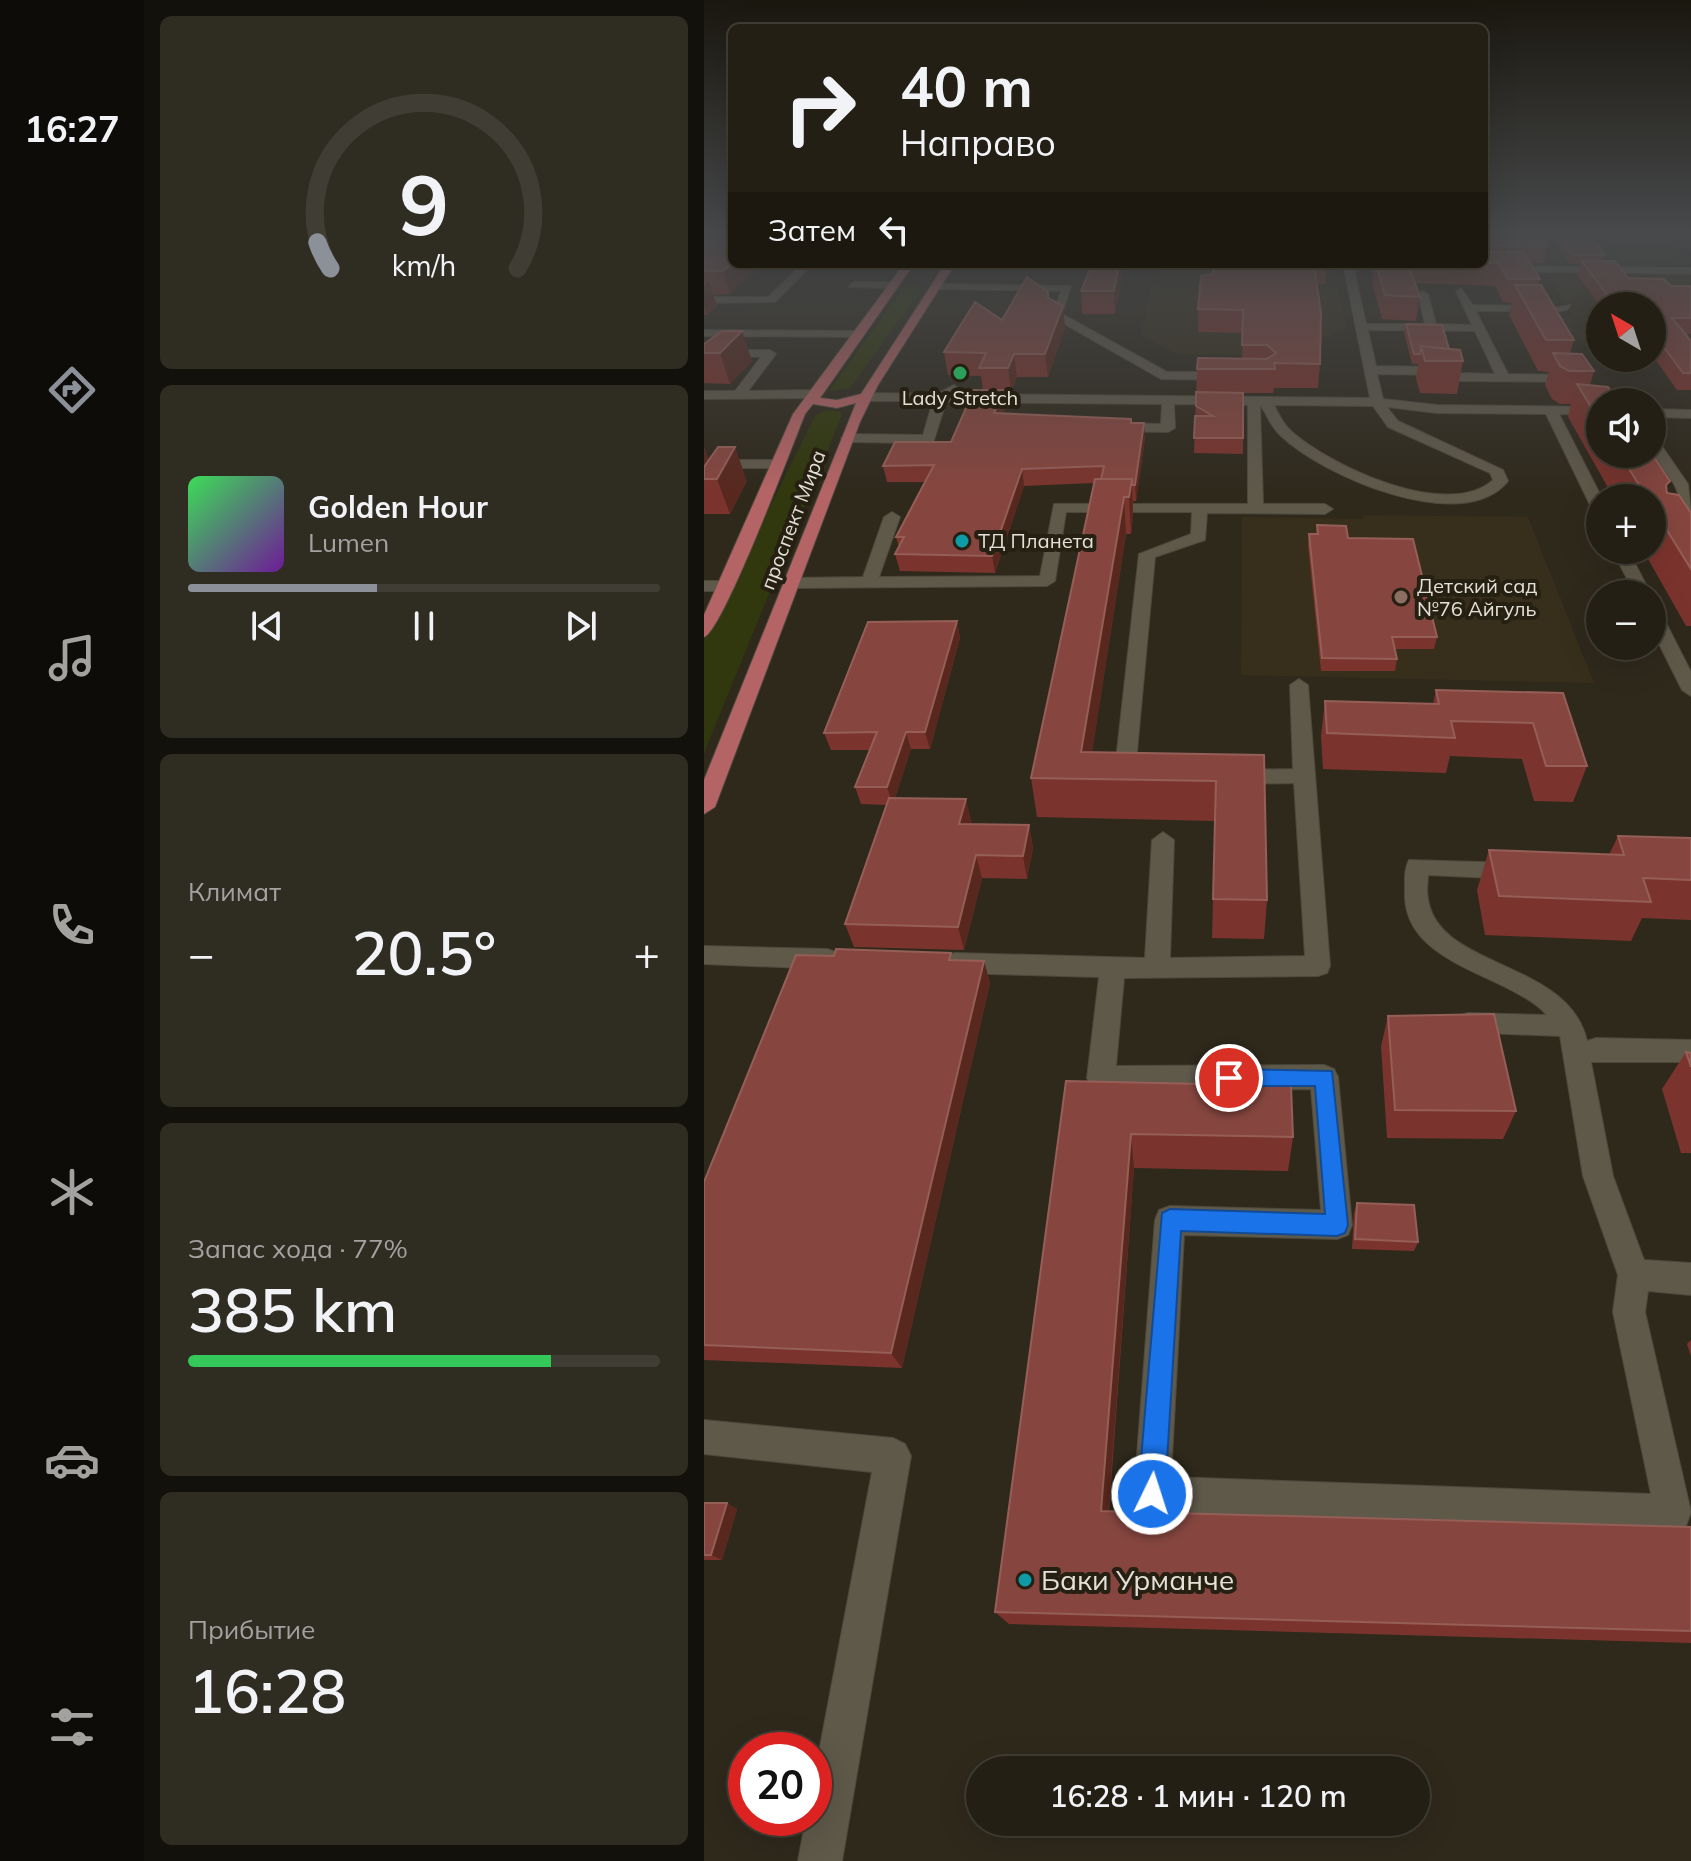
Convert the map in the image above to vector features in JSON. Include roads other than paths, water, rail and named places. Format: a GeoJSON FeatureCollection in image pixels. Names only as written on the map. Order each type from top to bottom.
{"type":"FeatureCollection","features":[{"type":"Feature","properties":{"kind":"main road","name":"проспект Мира"},"geometry":{"type":"LineString","coordinates":[[704,632],[727,586],[776,464],[812,394],[869,320]]}},
{"type":"Feature","properties":{"kind":"main road","name":"проспект Мира"},"geometry":{"type":"LineString","coordinates":[[704,807],[848,438],[866,397],[915,320]]}},
{"type":"Feature","properties":{"kind":"main road"},"geometry":{"type":"LineString","coordinates":[[812,394],[815,401],[827,404],[866,397]]}},
{"type":"Feature","properties":{"kind":"street"},"geometry":{"type":"LineString","coordinates":[[1065,320],[1165,376],[1237,376]]}},
{"type":"Feature","properties":{"kind":"street"},"geometry":{"type":"LineString","coordinates":[[1260,401],[1283,432],[1327,460],[1431,500],[1463,500],[1487,494],[1501,481],[1496,470],[1393,424],[1377,402],[1360,320]]}},
{"type":"Feature","properties":{"kind":"street"},"geometry":{"type":"LineString","coordinates":[[1429,320],[1431,327]]}},
{"type":"Feature","properties":{"kind":"street"},"geometry":{"type":"LineString","coordinates":[[1475,320],[1503,377]]}},
{"type":"Feature","properties":{"kind":"street"},"geometry":{"type":"LineString","coordinates":[[1361,327],[1479,328]]}},
{"type":"Feature","properties":{"kind":"street"},"geometry":{"type":"LineString","coordinates":[[704,333],[859,334]]}},
{"type":"Feature","properties":{"kind":"street"},"geometry":{"type":"LineString","coordinates":[[704,375],[729,352],[770,354],[739,394]]}},
{"type":"Feature","properties":{"kind":"street"},"geometry":{"type":"LineString","coordinates":[[1370,370],[1442,371],[1460,377],[1503,377],[1586,392]]}},
{"type":"Feature","properties":{"kind":"street"},"geometry":{"type":"LineString","coordinates":[[704,395],[812,394]]}},
{"type":"Feature","properties":{"kind":"street"},"geometry":{"type":"LineString","coordinates":[[866,397],[1377,402],[1437,409],[1551,411],[1586,395]]}},
{"type":"Feature","properties":{"kind":"street"},"geometry":{"type":"LineString","coordinates":[[924,453],[941,397]]}},
{"type":"Feature","properties":{"kind":"street"},"geometry":{"type":"LineString","coordinates":[[1095,426],[1168,428],[1168,399]]}},
{"type":"Feature","properties":{"kind":"street"},"geometry":{"type":"LineString","coordinates":[[1256,508],[1260,401]]}},
{"type":"Feature","properties":{"kind":"street"},"geometry":{"type":"LineString","coordinates":[[1551,411],[1588,484]]}},
{"type":"Feature","properties":{"kind":"street"},"geometry":{"type":"LineString","coordinates":[[1666,413],[1691,414]]}},
{"type":"Feature","properties":{"kind":"street"},"geometry":{"type":"LineString","coordinates":[[848,438],[929,439]]}},
{"type":"Feature","properties":{"kind":"street"},"geometry":{"type":"LineString","coordinates":[[1666,460],[1686,486],[1691,507]]}},
{"type":"Feature","properties":{"kind":"street"},"geometry":{"type":"LineString","coordinates":[[704,464],[727,470],[776,464]]}},
{"type":"Feature","properties":{"kind":"street"},"geometry":{"type":"LineString","coordinates":[[792,583],[1047,581],[1059,507],[1325,509]]}},
{"type":"Feature","properties":{"kind":"street"},"geometry":{"type":"LineString","coordinates":[[1154,778],[1124,778],[1147,554],[1199,537],[1200,508]]}},
{"type":"Feature","properties":{"kind":"street"},"geometry":{"type":"LineString","coordinates":[[869,583],[892,517]]}},
{"type":"Feature","properties":{"kind":"street"},"geometry":{"type":"LineString","coordinates":[[704,586],[727,586]]}},
{"type":"Feature","properties":{"kind":"street"},"geometry":{"type":"LineString","coordinates":[[1666,636],[1685,667],[1691,690]]}},
{"type":"Feature","properties":{"kind":"street"},"geometry":{"type":"LineString","coordinates":[[923,962],[1113,968],[1318,966],[1304,776],[1304,697]]}},
{"type":"Feature","properties":{"kind":"street"},"geometry":{"type":"LineString","coordinates":[[1214,777],[1304,776]]}},
{"type":"Feature","properties":{"kind":"street"},"geometry":{"type":"LineString","coordinates":[[1157,967],[1163,840]]}},
{"type":"Feature","properties":{"kind":"street"},"geometry":{"type":"LineString","coordinates":[[1113,968],[1101,1078],[1324,1077],[1337,1225],[1170,1220],[1152,1494],[1673,1513],[1629,1312],[1634,1275],[1598,1176],[1570,1026],[1549,1002],[1433,938],[1413,883],[1417,866],[1534,871]]}},
{"type":"Feature","properties":{"kind":"street"},"geometry":{"type":"LineString","coordinates":[[704,955],[859,960]]}},
{"type":"Feature","properties":{"kind":"street"},"geometry":{"type":"LineString","coordinates":[[1468,1024],[1570,1026]]}},
{"type":"Feature","properties":{"kind":"street"},"geometry":{"type":"LineString","coordinates":[[1577,1056],[1596,1049],[1691,1051]]}},
{"type":"Feature","properties":{"kind":"street"},"geometry":{"type":"LineString","coordinates":[[1634,1275],[1691,1279]]}},
{"type":"Feature","properties":{"kind":"street"},"geometry":{"type":"LineString","coordinates":[[704,1437],[893,1456],[820,1861]]}},
{"type":"Feature","properties":{"kind":"place","name":"Lady Stretch"},"geometry":{"type":"Point","coordinates":[960,373]}},
{"type":"Feature","properties":{"kind":"place","name":"ТД Планета"},"geometry":{"type":"Point","coordinates":[962,541]}},
{"type":"Feature","properties":{"kind":"place","name":"Детский сад №76 Айгуль"},"geometry":{"type":"Point","coordinates":[1401,597]}},
{"type":"Feature","properties":{"kind":"place","name":"Баки Урманче"},"geometry":{"type":"Point","coordinates":[1025,1580]}}]}
